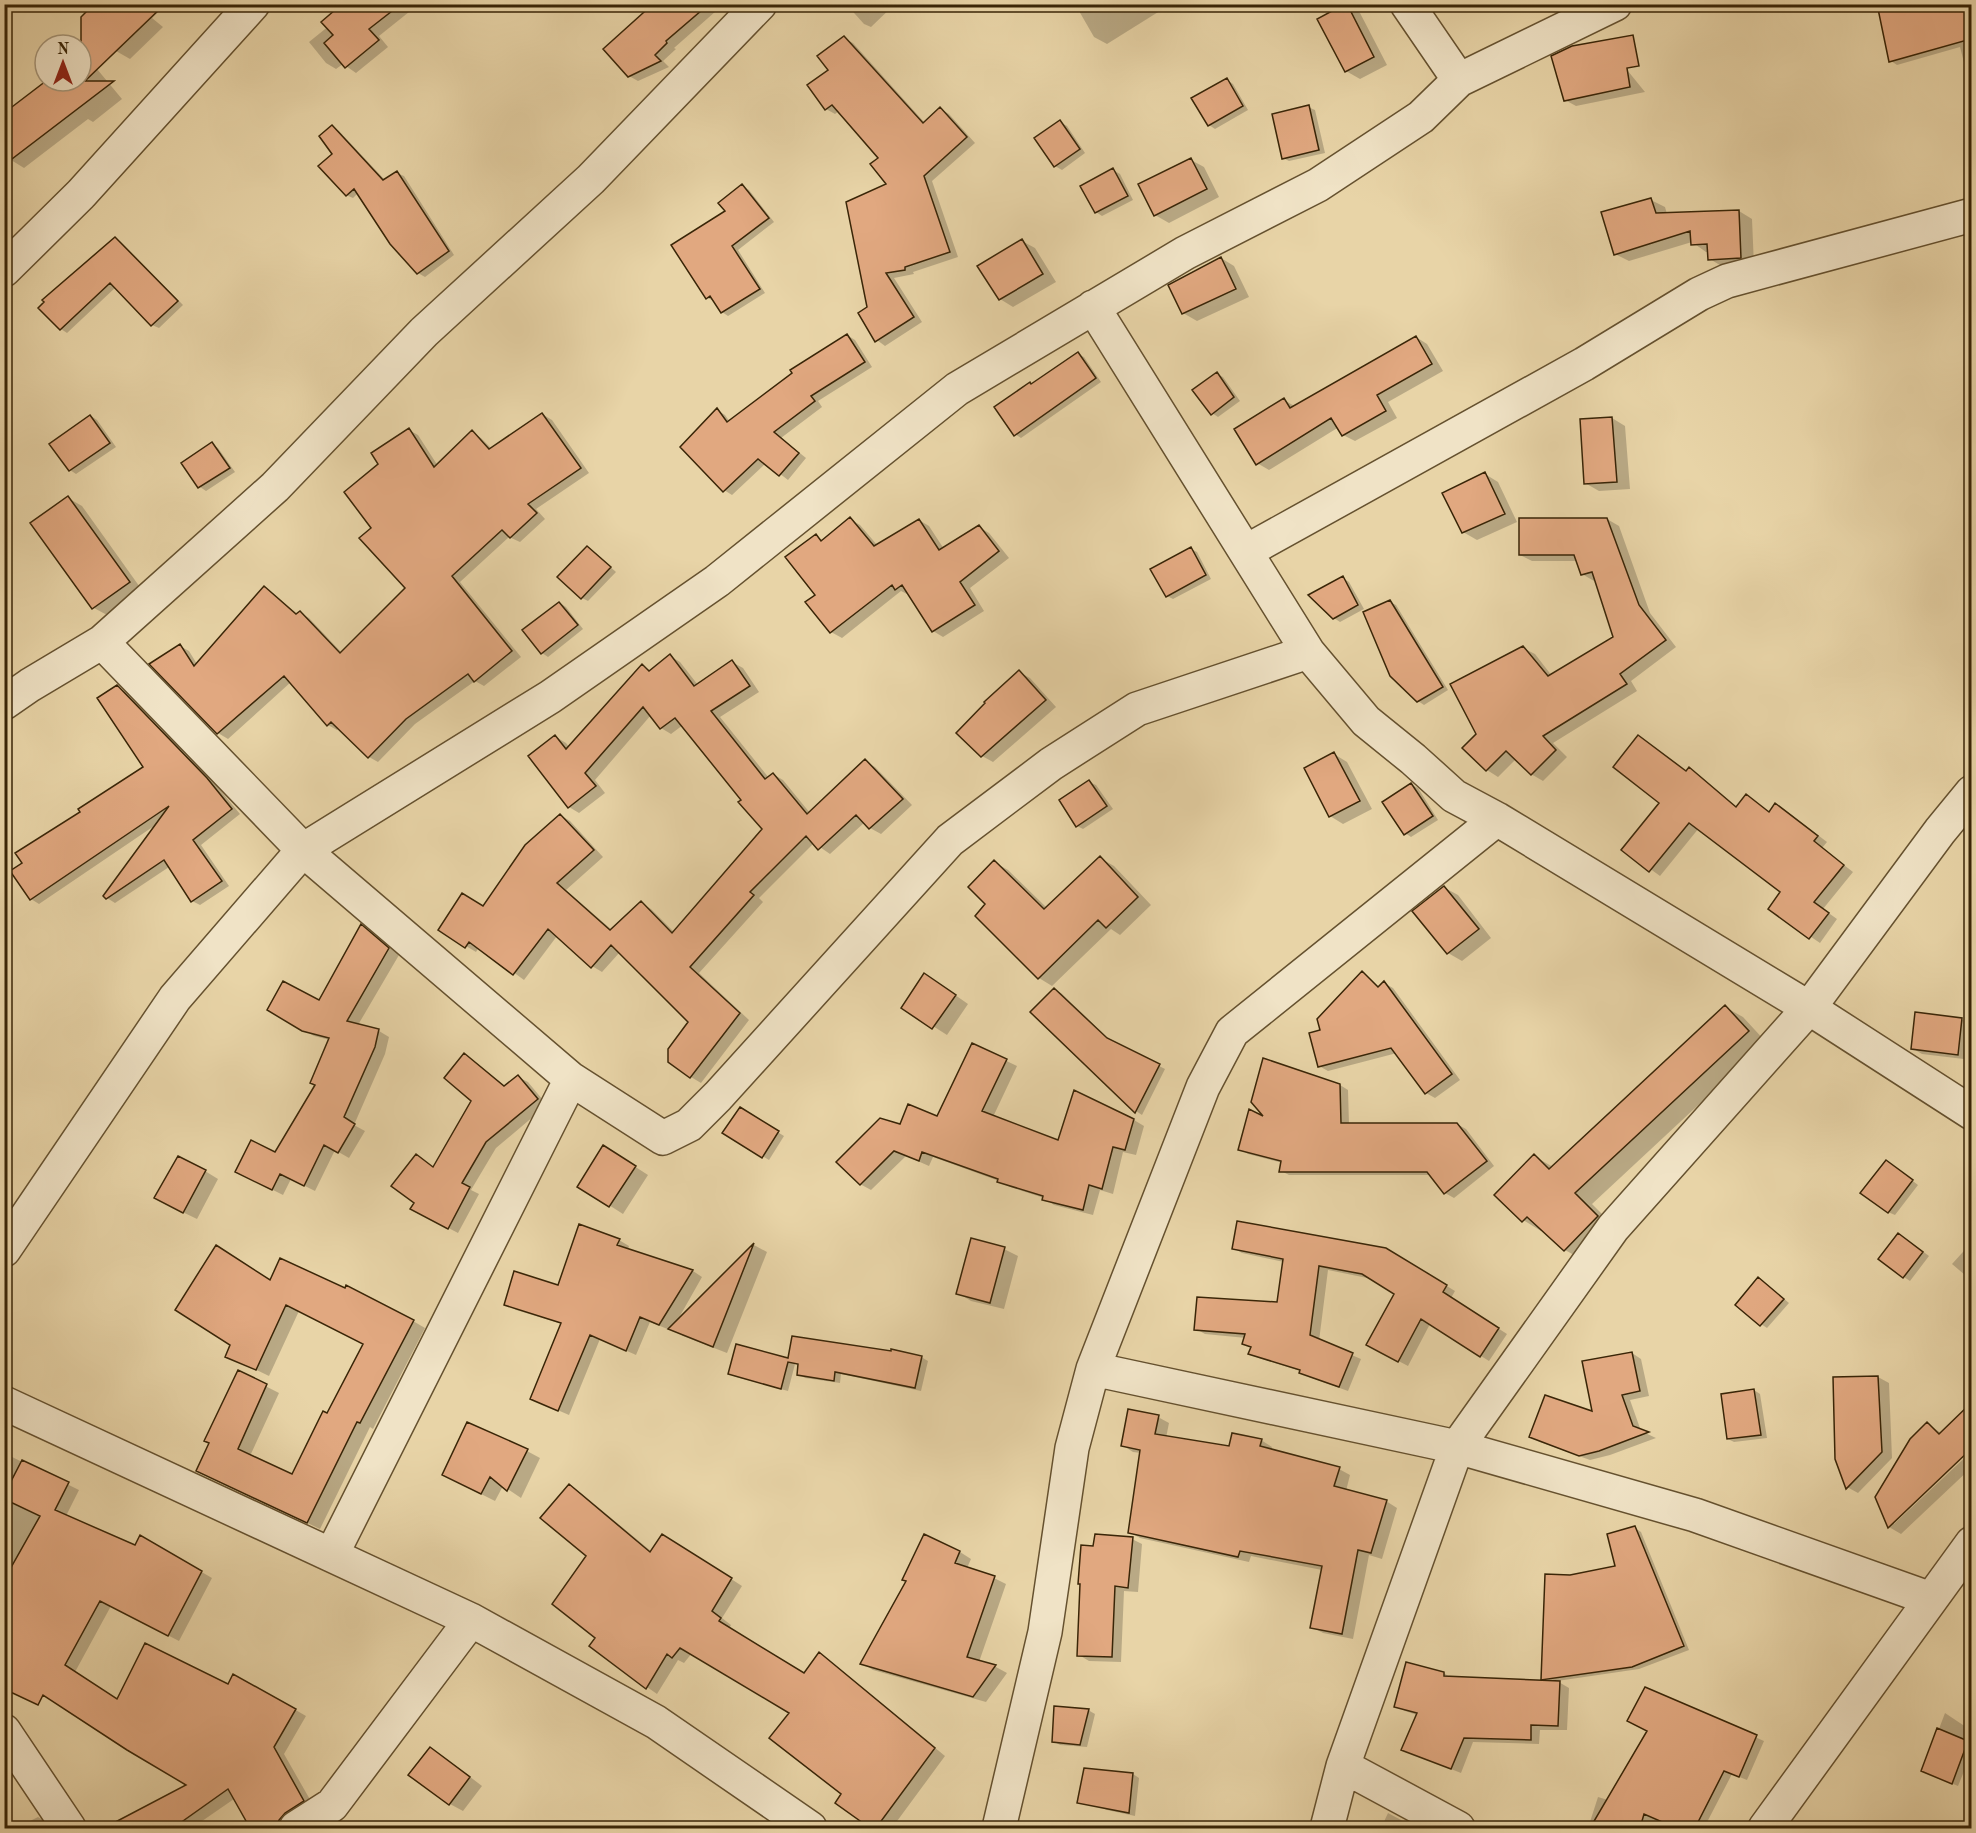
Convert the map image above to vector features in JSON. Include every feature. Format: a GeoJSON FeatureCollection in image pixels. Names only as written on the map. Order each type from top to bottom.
{"type":"FeatureCollection","features":[{"type":"Feature","properties":{"kind":"street"},"geometry":{"type":"LineString","coordinates":[[4,270],[81,194],[253,4]]}},
{"type":"Feature","properties":{"kind":"street"},"geometry":{"type":"LineString","coordinates":[[4,703],[102,642],[275,487],[424,332],[591,179],[760,4]]}},
{"type":"Feature","properties":{"kind":"street"},"geometry":{"type":"LineString","coordinates":[[1407,4],[1459,80]]}},
{"type":"Feature","properties":{"kind":"street"},"geometry":{"type":"LineString","coordinates":[[4,1250],[175,998],[303,850],[550,697],[717,581],[957,389],[1185,253],[1318,186],[1421,117],[1459,80],[1616,4]]}},
{"type":"Feature","properties":{"kind":"street"},"geometry":{"type":"LineString","coordinates":[[1247,552],[1584,364],[1727,281],[1971,215]]}},
{"type":"Feature","properties":{"kind":"street"},"geometry":{"type":"LineString","coordinates":[[1093,307],[1308,652],[1366,721],[1454,796],[1497,819],[1809,1008],[1971,1113]]}},
{"type":"Feature","properties":{"kind":"street"},"geometry":{"type":"LineString","coordinates":[[102,642],[303,850],[571,1079],[663,1138],[689,1125],[718,1096],[950,840],[1051,764],[1137,709],[1308,652]]}},
{"type":"Feature","properties":{"kind":"street"},"geometry":{"type":"LineString","coordinates":[[1327,1828],[1343,1766],[1457,1447],[1613,1227],[1809,1008],[1971,792]]}},
{"type":"Feature","properties":{"kind":"street"},"geometry":{"type":"LineString","coordinates":[[999,1828],[1045,1632],[1071,1448],[1093,1369],[1203,1087],[1233,1032],[1497,819]]}},
{"type":"Feature","properties":{"kind":"street"},"geometry":{"type":"LineString","coordinates":[[332,1554],[571,1079]]}},
{"type":"Feature","properties":{"kind":"street"},"geometry":{"type":"LineString","coordinates":[[1093,1369],[1457,1447],[1695,1515],[1931,1599]]}},
{"type":"Feature","properties":{"kind":"street"},"geometry":{"type":"LineString","coordinates":[[4,1403],[471,1620],[656,1722],[810,1828]]}},
{"type":"Feature","properties":{"kind":"street"},"geometry":{"type":"LineString","coordinates":[[1765,1828],[1971,1543]]}},
{"type":"Feature","properties":{"kind":"street"},"geometry":{"type":"LineString","coordinates":[[296,1828],[332,1805],[471,1620]]}},
{"type":"Feature","properties":{"kind":"street"},"geometry":{"type":"LineString","coordinates":[[4,1731],[69,1828]]}},
{"type":"Feature","properties":{"kind":"street"},"geometry":{"type":"LineString","coordinates":[[1343,1766],[1458,1828]]}},
{"type":"Feature","properties":{"kind":"building"},"geometry":{"type":"Polygon","coordinates":[[[94,4],[165,4],[93,73],[93,33],[81,33],[81,17],[94,4]]]}},
{"type":"Feature","properties":{"kind":"building"},"geometry":{"type":"Polygon","coordinates":[[[342,4],[401,4],[369,29],[379,40],[345,68],[324,43],[333,35],[321,22],[342,4]]]}},
{"type":"Feature","properties":{"kind":"building"},"geometry":{"type":"Polygon","coordinates":[[[653,4],[709,4],[666,41],[667,43],[655,55],[661,61],[628,77],[603,49],[653,4]]]}},
{"type":"Feature","properties":{"kind":"building"},"geometry":{"type":"Polygon","coordinates":[[[1345,4],[1374,57],[1345,72],[1317,19],[1345,4]]]}},
{"type":"Feature","properties":{"kind":"building"},"geometry":{"type":"Polygon","coordinates":[[[1877,4],[1971,4],[1971,39],[1889,62],[1877,4]]]}},
{"type":"Feature","properties":{"kind":"building"},"geometry":{"type":"Polygon","coordinates":[[[1633,35],[1639,66],[1627,68],[1630,87],[1564,101],[1551,56],[1572,46],[1633,35]]]}},
{"type":"Feature","properties":{"kind":"building"},"geometry":{"type":"Polygon","coordinates":[[[844,36],[923,123],[940,107],[967,137],[924,176],[950,252],[905,267],[905,270],[886,273],[914,317],[875,342],[858,313],[867,307],[846,202],[886,184],[870,164],[878,158],[832,105],[825,110],[807,85],[828,70],[817,56],[844,36]]]}},
{"type":"Feature","properties":{"kind":"building"},"geometry":{"type":"Polygon","coordinates":[[[1227,78],[1243,106],[1208,126],[1191,98],[1227,78]]]}},
{"type":"Feature","properties":{"kind":"building"},"geometry":{"type":"Polygon","coordinates":[[[93,81],[114,81],[4,165],[4,113],[33,91],[33,93],[93,93],[93,81]]]}},
{"type":"Feature","properties":{"kind":"building"},"geometry":{"type":"Polygon","coordinates":[[[1309,105],[1319,150],[1282,159],[1272,114],[1309,105]]]}},
{"type":"Feature","properties":{"kind":"building"},"geometry":{"type":"Polygon","coordinates":[[[1060,120],[1080,149],[1054,167],[1034,138],[1060,120]]]}},
{"type":"Feature","properties":{"kind":"building"},"geometry":{"type":"Polygon","coordinates":[[[332,125],[383,180],[397,171],[449,251],[417,274],[390,244],[354,189],[346,196],[318,166],[332,154],[319,136],[332,125]]]}},
{"type":"Feature","properties":{"kind":"building"},"geometry":{"type":"Polygon","coordinates":[[[1191,158],[1207,189],[1154,216],[1138,184],[1191,158]]]}},
{"type":"Feature","properties":{"kind":"building"},"geometry":{"type":"Polygon","coordinates":[[[1113,168],[1128,196],[1095,213],[1080,186],[1113,168]]]}},
{"type":"Feature","properties":{"kind":"building"},"geometry":{"type":"Polygon","coordinates":[[[742,184],[769,218],[732,246],[760,289],[721,313],[710,296],[706,299],[671,245],[725,211],[718,203],[742,184]]]}},
{"type":"Feature","properties":{"kind":"building"},"geometry":{"type":"Polygon","coordinates":[[[1651,198],[1656,213],[1739,210],[1741,258],[1708,260],[1707,244],[1691,245],[1690,231],[1614,255],[1601,212],[1651,198]]]}},
{"type":"Feature","properties":{"kind":"building"},"geometry":{"type":"Polygon","coordinates":[[[115,237],[178,301],[151,326],[110,283],[60,330],[38,308],[44,302],[42,300],[115,237]]]}},
{"type":"Feature","properties":{"kind":"building"},"geometry":{"type":"Polygon","coordinates":[[[1022,239],[1043,274],[999,300],[977,266],[1022,239]]]}},
{"type":"Feature","properties":{"kind":"building"},"geometry":{"type":"Polygon","coordinates":[[[1221,257],[1236,289],[1182,314],[1168,285],[1221,257]]]}},
{"type":"Feature","properties":{"kind":"building"},"geometry":{"type":"Polygon","coordinates":[[[847,334],[865,362],[811,396],[815,401],[774,432],[799,453],[779,476],[758,459],[723,492],[680,447],[717,408],[727,422],[792,373],[790,370],[847,334]]]}},
{"type":"Feature","properties":{"kind":"building"},"geometry":{"type":"Polygon","coordinates":[[[1416,336],[1432,364],[1377,395],[1386,411],[1342,436],[1331,418],[1256,465],[1234,429],[1284,398],[1290,408],[1416,336]]]}},
{"type":"Feature","properties":{"kind":"building"},"geometry":{"type":"Polygon","coordinates":[[[1078,352],[1096,378],[1014,436],[994,407],[1078,352]]]}},
{"type":"Feature","properties":{"kind":"building"},"geometry":{"type":"Polygon","coordinates":[[[1217,372],[1234,397],[1211,415],[1192,390],[1217,372]]]}},
{"type":"Feature","properties":{"kind":"building"},"geometry":{"type":"Polygon","coordinates":[[[542,413],[581,468],[528,504],[537,513],[510,538],[502,530],[452,576],[512,651],[474,682],[468,674],[406,719],[368,758],[331,722],[327,726],[284,676],[217,734],[149,664],[180,644],[194,666],[264,586],[296,614],[300,611],[340,653],[405,588],[359,538],[371,528],[344,492],[378,464],[371,453],[409,428],[434,467],[472,430],[489,449],[542,413]]]}},
{"type":"Feature","properties":{"kind":"building"},"geometry":{"type":"Polygon","coordinates":[[[90,415],[110,443],[69,471],[49,444],[90,415]]]}},
{"type":"Feature","properties":{"kind":"building"},"geometry":{"type":"Polygon","coordinates":[[[1612,417],[1617,482],[1584,484],[1580,419],[1612,417]]]}},
{"type":"Feature","properties":{"kind":"building"},"geometry":{"type":"Polygon","coordinates":[[[212,442],[230,468],[198,488],[181,463],[212,442]]]}},
{"type":"Feature","properties":{"kind":"building"},"geometry":{"type":"Polygon","coordinates":[[[1485,472],[1505,514],[1462,533],[1442,493],[1485,472]]]}},
{"type":"Feature","properties":{"kind":"building"},"geometry":{"type":"Polygon","coordinates":[[[68,496],[130,582],[92,609],[30,523],[68,496]]]}},
{"type":"Feature","properties":{"kind":"building"},"geometry":{"type":"Polygon","coordinates":[[[850,517],[874,546],[919,519],[939,550],[979,525],[999,551],[960,582],[975,605],[932,632],[902,585],[895,590],[892,585],[830,633],[805,602],[815,595],[785,557],[816,534],[821,541],[850,517]]]}},
{"type":"Feature","properties":{"kind":"building"},"geometry":{"type":"Polygon","coordinates":[[[1519,518],[1607,518],[1639,605],[1666,640],[1620,674],[1627,684],[1543,736],[1556,750],[1531,775],[1506,751],[1486,771],[1462,748],[1476,734],[1450,684],[1523,646],[1548,676],[1613,637],[1592,572],[1581,575],[1574,555],[1519,555],[1519,518]]]}},
{"type":"Feature","properties":{"kind":"building"},"geometry":{"type":"Polygon","coordinates":[[[587,546],[611,567],[581,599],[557,577],[587,546]]]}},
{"type":"Feature","properties":{"kind":"building"},"geometry":{"type":"Polygon","coordinates":[[[1191,547],[1206,575],[1166,597],[1150,569],[1191,547]]]}},
{"type":"Feature","properties":{"kind":"building"},"geometry":{"type":"Polygon","coordinates":[[[1343,576],[1358,605],[1333,619],[1308,595],[1343,576]]]}},
{"type":"Feature","properties":{"kind":"building"},"geometry":{"type":"Polygon","coordinates":[[[1390,600],[1443,687],[1417,702],[1390,676],[1363,612],[1390,600]]]}},
{"type":"Feature","properties":{"kind":"building"},"geometry":{"type":"Polygon","coordinates":[[[559,602],[578,625],[541,654],[522,630],[559,602]]]}},
{"type":"Feature","properties":{"kind":"building"},"geometry":{"type":"Polygon","coordinates":[[[670,654],[694,686],[732,660],[750,686],[711,711],[765,779],[773,773],[807,814],[865,759],[903,799],[869,829],[856,815],[818,850],[806,836],[750,892],[754,895],[690,967],[740,1013],[690,1078],[668,1062],[668,1049],[688,1022],[611,945],[591,968],[548,929],[513,975],[469,942],[465,948],[438,930],[462,893],[483,906],[525,845],[560,814],[594,850],[557,883],[610,930],[641,901],[672,933],[762,829],[738,802],[741,800],[675,718],[660,729],[643,707],[585,773],[596,786],[568,808],[528,756],[555,735],[566,749],[642,664],[649,671],[670,654]]]}},
{"type":"Feature","properties":{"kind":"building"},"geometry":{"type":"Polygon","coordinates":[[[1019,670],[1046,700],[981,757],[956,733],[984,702],[1019,670]]]}},
{"type":"Feature","properties":{"kind":"building"},"geometry":{"type":"Polygon","coordinates":[[[117,685],[207,778],[232,809],[193,840],[222,881],[191,902],[164,860],[106,899],[103,896],[169,806],[30,900],[10,871],[22,863],[15,853],[80,812],[78,809],[143,767],[97,698],[117,685]]]}},
{"type":"Feature","properties":{"kind":"building"},"geometry":{"type":"Polygon","coordinates":[[[1638,735],[1686,771],[1689,767],[1736,807],[1746,794],[1769,812],[1775,803],[1818,836],[1814,841],[1844,865],[1814,902],[1829,913],[1809,939],[1768,909],[1780,892],[1689,823],[1649,872],[1621,850],[1659,803],[1613,767],[1638,735]]]}},
{"type":"Feature","properties":{"kind":"building"},"geometry":{"type":"Polygon","coordinates":[[[1334,752],[1360,801],[1329,817],[1304,768],[1334,752]]]}},
{"type":"Feature","properties":{"kind":"building"},"geometry":{"type":"Polygon","coordinates":[[[1089,780],[1107,806],[1076,827],[1059,800],[1089,780]]]}},
{"type":"Feature","properties":{"kind":"building"},"geometry":{"type":"Polygon","coordinates":[[[1411,783],[1433,816],[1404,835],[1382,802],[1411,783]]]}},
{"type":"Feature","properties":{"kind":"building"},"geometry":{"type":"Polygon","coordinates":[[[1100,856],[1138,897],[1106,928],[1098,920],[1038,979],[975,916],[985,904],[968,887],[994,860],[1044,909],[1100,856]]]}},
{"type":"Feature","properties":{"kind":"building"},"geometry":{"type":"Polygon","coordinates":[[[1444,886],[1479,929],[1447,954],[1412,911],[1444,886]]]}},
{"type":"Feature","properties":{"kind":"building"},"geometry":{"type":"Polygon","coordinates":[[[361,924],[389,948],[347,1021],[379,1029],[375,1047],[344,1117],[355,1124],[338,1153],[324,1145],[304,1186],[280,1174],[272,1190],[235,1172],[251,1140],[275,1152],[315,1085],[310,1083],[329,1038],[302,1031],[267,1010],[283,981],[319,1000],[361,924]]]}},
{"type":"Feature","properties":{"kind":"building"},"geometry":{"type":"Polygon","coordinates":[[[1362,971],[1378,987],[1384,981],[1452,1074],[1425,1094],[1391,1048],[1318,1067],[1309,1033],[1320,1030],[1317,1019],[1362,971]]]}},
{"type":"Feature","properties":{"kind":"building"},"geometry":{"type":"Polygon","coordinates":[[[924,973],[956,995],[932,1029],[901,1008],[924,973]]]}},
{"type":"Feature","properties":{"kind":"building"},"geometry":{"type":"Polygon","coordinates":[[[1054,988],[1107,1038],[1160,1064],[1135,1113],[1030,1012],[1054,988]]]}},
{"type":"Feature","properties":{"kind":"building"},"geometry":{"type":"Polygon","coordinates":[[[1725,1005],[1749,1031],[1575,1193],[1598,1216],[1564,1251],[1527,1217],[1522,1222],[1494,1195],[1534,1154],[1549,1169],[1725,1005]]]}},
{"type":"Feature","properties":{"kind":"building"},"geometry":{"type":"Polygon","coordinates":[[[1915,1012],[1962,1018],[1958,1055],[1911,1049],[1915,1012]]]}},
{"type":"Feature","properties":{"kind":"building"},"geometry":{"type":"Polygon","coordinates":[[[972,1043],[1007,1059],[982,1111],[1058,1140],[1074,1090],[1134,1119],[1125,1150],[1113,1147],[1102,1189],[1089,1185],[1083,1210],[1042,1200],[1043,1196],[997,1182],[998,1179],[922,1152],[919,1161],[894,1151],[860,1185],[836,1162],[880,1118],[900,1124],[908,1104],[937,1116],[972,1043]]]}},
{"type":"Feature","properties":{"kind":"building"},"geometry":{"type":"Polygon","coordinates":[[[464,1053],[504,1086],[518,1075],[538,1099],[486,1142],[462,1183],[470,1187],[448,1229],[410,1209],[414,1203],[391,1186],[416,1154],[433,1167],[471,1101],[444,1078],[464,1053]]]}},
{"type":"Feature","properties":{"kind":"building"},"geometry":{"type":"Polygon","coordinates":[[[1263,1058],[1340,1084],[1341,1123],[1457,1123],[1487,1161],[1444,1194],[1427,1172],[1279,1172],[1281,1161],[1238,1150],[1249,1109],[1263,1116],[1251,1102],[1263,1058]]]}},
{"type":"Feature","properties":{"kind":"building"},"geometry":{"type":"Polygon","coordinates":[[[740,1107],[779,1131],[762,1158],[722,1133],[740,1107]]]}},
{"type":"Feature","properties":{"kind":"building"},"geometry":{"type":"Polygon","coordinates":[[[603,1145],[636,1166],[609,1207],[577,1187],[603,1145]]]}},
{"type":"Feature","properties":{"kind":"building"},"geometry":{"type":"Polygon","coordinates":[[[178,1156],[206,1170],[183,1213],[154,1198],[178,1156]]]}},
{"type":"Feature","properties":{"kind":"building"},"geometry":{"type":"Polygon","coordinates":[[[1886,1160],[1913,1180],[1888,1213],[1860,1193],[1886,1160]]]}},
{"type":"Feature","properties":{"kind":"building"},"geometry":{"type":"Polygon","coordinates":[[[1237,1221],[1386,1248],[1447,1285],[1443,1292],[1499,1328],[1480,1357],[1421,1319],[1398,1362],[1366,1345],[1394,1294],[1362,1274],[1319,1266],[1310,1335],[1353,1353],[1339,1387],[1299,1373],[1300,1370],[1248,1354],[1251,1347],[1242,1344],[1245,1334],[1194,1330],[1197,1297],[1277,1302],[1283,1259],[1232,1249],[1237,1221]]]}},
{"type":"Feature","properties":{"kind":"building"},"geometry":{"type":"Polygon","coordinates":[[[579,1224],[620,1239],[617,1245],[693,1270],[659,1325],[640,1317],[626,1351],[590,1335],[558,1411],[530,1399],[561,1323],[504,1305],[514,1271],[558,1285],[579,1224]]]}},
{"type":"Feature","properties":{"kind":"building"},"geometry":{"type":"Polygon","coordinates":[[[1898,1233],[1923,1252],[1903,1278],[1878,1259],[1898,1233]]]}},
{"type":"Feature","properties":{"kind":"building"},"geometry":{"type":"Polygon","coordinates":[[[971,1238],[1005,1247],[990,1303],[956,1294],[971,1238]]]}},
{"type":"Feature","properties":{"kind":"building"},"geometry":{"type":"Polygon","coordinates":[[[754,1243],[713,1347],[668,1329],[754,1243]]]}},
{"type":"Feature","properties":{"kind":"building"},"geometry":{"type":"Polygon","coordinates":[[[216,1245],[270,1280],[280,1258],[345,1288],[346,1285],[414,1320],[360,1423],[357,1422],[307,1523],[196,1471],[209,1443],[204,1441],[238,1370],[267,1384],[238,1449],[292,1474],[323,1411],[327,1413],[363,1344],[286,1305],[256,1370],[225,1357],[230,1345],[175,1310],[216,1245]]]}},
{"type":"Feature","properties":{"kind":"building"},"geometry":{"type":"Polygon","coordinates":[[[1758,1277],[1784,1299],[1760,1326],[1735,1305],[1758,1277]]]}},
{"type":"Feature","properties":{"kind":"building"},"geometry":{"type":"Polygon","coordinates":[[[792,1336],[891,1351],[891,1349],[922,1356],[915,1388],[835,1372],[834,1381],[797,1375],[798,1364],[788,1362],[781,1389],[728,1374],[736,1344],[788,1358],[792,1336]]]}},
{"type":"Feature","properties":{"kind":"building"},"geometry":{"type":"Polygon","coordinates":[[[1632,1352],[1640,1391],[1622,1395],[1633,1426],[1649,1432],[1579,1456],[1529,1437],[1545,1395],[1592,1411],[1582,1361],[1632,1352]]]}},
{"type":"Feature","properties":{"kind":"building"},"geometry":{"type":"Polygon","coordinates":[[[1878,1376],[1882,1452],[1846,1489],[1835,1459],[1833,1377],[1878,1376]]]}},
{"type":"Feature","properties":{"kind":"building"},"geometry":{"type":"Polygon","coordinates":[[[1754,1389],[1761,1435],[1727,1439],[1721,1394],[1754,1389]]]}},
{"type":"Feature","properties":{"kind":"building"},"geometry":{"type":"Polygon","coordinates":[[[1971,1403],[1971,1449],[1888,1528],[1875,1497],[1910,1439],[1927,1422],[1939,1434],[1971,1403]]]}},
{"type":"Feature","properties":{"kind":"building"},"geometry":{"type":"Polygon","coordinates":[[[1128,1409],[1159,1415],[1155,1434],[1229,1446],[1232,1433],[1262,1439],[1260,1446],[1340,1467],[1334,1486],[1387,1500],[1371,1553],[1358,1550],[1342,1634],[1310,1628],[1322,1566],[1240,1551],[1238,1557],[1128,1533],[1140,1450],[1121,1446],[1128,1409]]]}},
{"type":"Feature","properties":{"kind":"building"},"geometry":{"type":"Polygon","coordinates":[[[467,1422],[528,1449],[507,1491],[490,1477],[481,1494],[442,1475],[467,1422]]]}},
{"type":"Feature","properties":{"kind":"building"},"geometry":{"type":"Polygon","coordinates":[[[22,1460],[69,1482],[55,1510],[135,1545],[140,1535],[202,1571],[168,1636],[100,1601],[65,1665],[117,1699],[145,1643],[228,1684],[233,1674],[296,1709],[274,1747],[304,1801],[285,1813],[279,1820],[277,1828],[250,1828],[228,1789],[173,1828],[104,1828],[186,1785],[127,1750],[43,1695],[38,1705],[4,1689],[4,1580],[40,1516],[4,1499],[22,1460]]]}},
{"type":"Feature","properties":{"kind":"building"},"geometry":{"type":"Polygon","coordinates":[[[569,1484],[650,1552],[662,1534],[732,1578],[712,1611],[721,1618],[719,1621],[804,1673],[819,1652],[935,1748],[876,1828],[870,1828],[835,1803],[841,1794],[769,1738],[789,1713],[680,1648],[672,1658],[667,1654],[646,1689],[589,1646],[595,1638],[552,1604],[586,1556],[540,1518],[569,1484]]]}},
{"type":"Feature","properties":{"kind":"building"},"geometry":{"type":"Polygon","coordinates":[[[1635,1526],[1684,1646],[1632,1667],[1541,1680],[1545,1574],[1570,1575],[1615,1566],[1607,1534],[1635,1526]]]}},
{"type":"Feature","properties":{"kind":"building"},"geometry":{"type":"Polygon","coordinates":[[[924,1534],[960,1551],[955,1563],[995,1576],[967,1657],[996,1665],[973,1697],[860,1664],[906,1581],[902,1580],[924,1534]]]}},
{"type":"Feature","properties":{"kind":"building"},"geometry":{"type":"Polygon","coordinates":[[[1095,1534],[1133,1537],[1128,1588],[1115,1586],[1112,1657],[1077,1656],[1081,1545],[1093,1546],[1095,1534]]]}},
{"type":"Feature","properties":{"kind":"building"},"geometry":{"type":"Polygon","coordinates":[[[1406,1662],[1444,1672],[1444,1676],[1560,1681],[1558,1726],[1531,1725],[1531,1740],[1464,1738],[1451,1769],[1401,1750],[1417,1713],[1394,1707],[1406,1662]]]}},
{"type":"Feature","properties":{"kind":"building"},"geometry":{"type":"Polygon","coordinates":[[[1645,1687],[1757,1735],[1739,1777],[1724,1771],[1695,1828],[1676,1828],[1644,1814],[1640,1828],[1590,1828],[1647,1731],[1627,1721],[1645,1687]]]}},
{"type":"Feature","properties":{"kind":"building"},"geometry":{"type":"Polygon","coordinates":[[[1054,1706],[1089,1709],[1080,1745],[1052,1742],[1054,1706]]]}},
{"type":"Feature","properties":{"kind":"building"},"geometry":{"type":"Polygon","coordinates":[[[1937,1728],[1968,1741],[1952,1784],[1921,1771],[1937,1728]]]}},
{"type":"Feature","properties":{"kind":"building"},"geometry":{"type":"Polygon","coordinates":[[[430,1747],[470,1777],[449,1805],[408,1775],[430,1747]]]}},
{"type":"Feature","properties":{"kind":"building"},"geometry":{"type":"Polygon","coordinates":[[[1084,1768],[1133,1773],[1129,1813],[1077,1803],[1084,1768]]]}}]}
